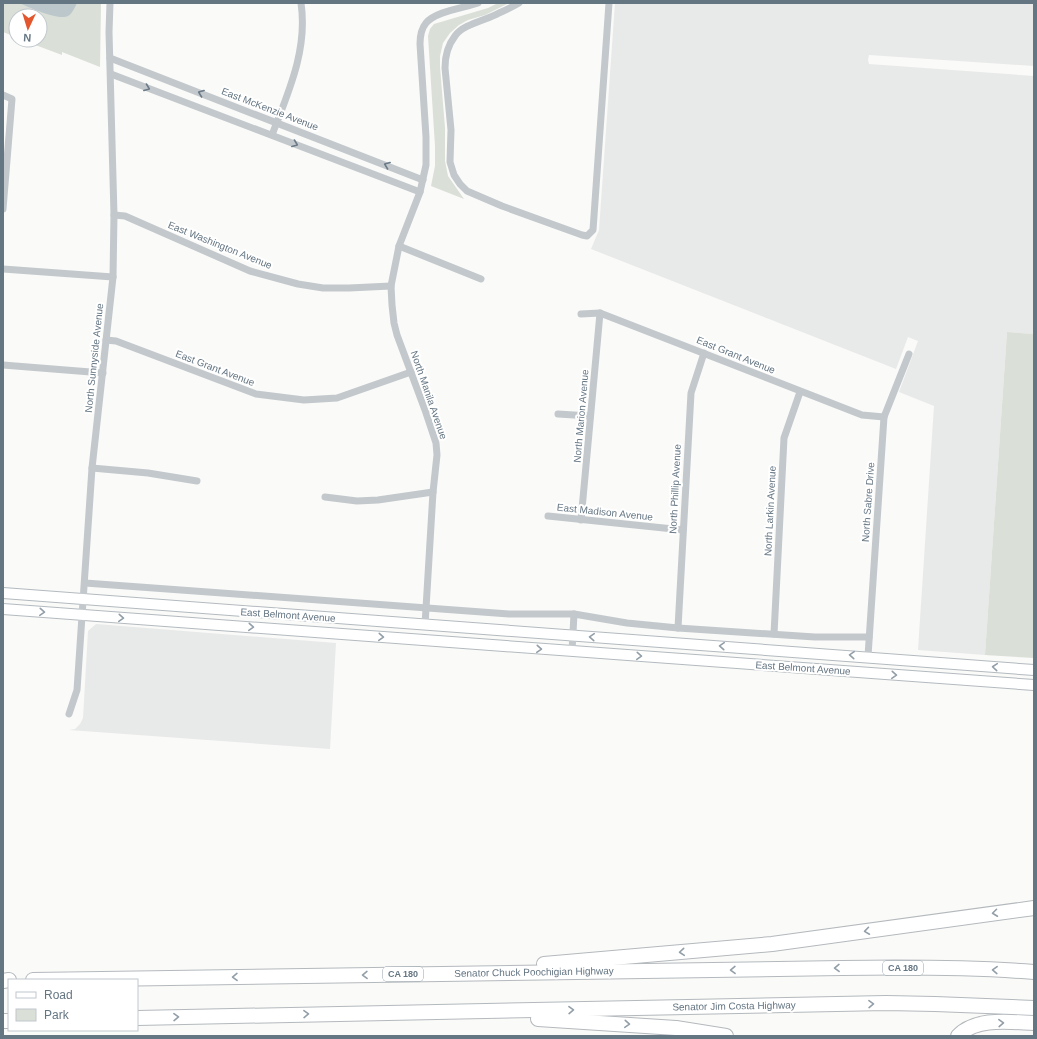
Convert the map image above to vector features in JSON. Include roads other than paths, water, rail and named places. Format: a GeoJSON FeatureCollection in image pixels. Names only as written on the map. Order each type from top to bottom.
{"type":"FeatureCollection","features":[{"type":"Feature","properties":{"kind":"highway"},"geometry":{"type":"LineString","coordinates":[[431,974],[772,944],[1034,908]]}},
{"type":"Feature","properties":{"kind":"highway","name":"Senator Chuck Poochigian Highway"},"geometry":{"type":"LineString","coordinates":[[99,979],[892,967],[1034,972]]}},
{"type":"Feature","properties":{"kind":"highway","name":"Senator Jim Costa Highway"},"geometry":{"type":"LineString","coordinates":[[434,1012],[886,1003],[1034,1008]]}},
{"type":"Feature","properties":{"kind":"highway"},"geometry":{"type":"LineString","coordinates":[[138,1018],[434,1012],[676,1028],[726,1036]]}},
{"type":"Feature","properties":{"kind":"highway"},"geometry":{"type":"LineString","coordinates":[[958,1036],[968,1028],[977,1025],[1002,1022],[1034,1023]]}},
{"type":"Feature","properties":{"kind":"street","name":"North Sunnyside Avenue"},"geometry":{"type":"LineString","coordinates":[[69,714],[77,690],[92,468],[113,277],[114,215],[109,32],[110,3]]}},
{"type":"Feature","properties":{"kind":"street"},"geometry":{"type":"LineString","coordinates":[[272,135],[296,70],[302,30],[301,3]]}},
{"type":"Feature","properties":{"kind":"street","name":"North Manila Avenue"},"geometry":{"type":"LineString","coordinates":[[425,625],[433,492],[437,455],[436,443],[394,323],[391,286],[399,246],[420,192],[426,165],[426,137],[420,44],[421,32],[431,18],[478,3]]}},
{"type":"Feature","properties":{"kind":"street"},"geometry":{"type":"LineString","coordinates":[[519,3],[499,14],[464,28],[455,35],[449,48],[445,60],[445,68],[450,130],[450,162],[454,175],[460,184],[467,190],[502,206],[587,236],[593,230],[609,3]]}},
{"type":"Feature","properties":{"kind":"street","name":"East McKenzie Avenue"},"geometry":{"type":"LineString","coordinates":[[110,58],[423,180]]}},
{"type":"Feature","properties":{"kind":"street"},"geometry":{"type":"LineString","coordinates":[[111,74],[420,192]]}},
{"type":"Feature","properties":{"kind":"street"},"geometry":{"type":"LineString","coordinates":[[3,95],[12,99],[3,209]]}},
{"type":"Feature","properties":{"kind":"street","name":"East Washington Avenue"},"geometry":{"type":"LineString","coordinates":[[114,215],[125,216],[250,271],[298,284],[323,288],[391,286]]}},
{"type":"Feature","properties":{"kind":"street"},"geometry":{"type":"LineString","coordinates":[[399,246],[481,279]]}},
{"type":"Feature","properties":{"kind":"street"},"geometry":{"type":"LineString","coordinates":[[3,269],[113,277]]}},
{"type":"Feature","properties":{"kind":"street","name":"East Grant Avenue"},"geometry":{"type":"LineString","coordinates":[[581,314],[600,313],[862,415],[884,417]]}},
{"type":"Feature","properties":{"kind":"street","name":"North Marion Avenue"},"geometry":{"type":"LineString","coordinates":[[581,520],[600,313]]}},
{"type":"Feature","properties":{"kind":"street","name":"East Grant Avenue"},"geometry":{"type":"LineString","coordinates":[[106,340],[116,341],[256,394],[304,400],[337,398],[411,372]]}},
{"type":"Feature","properties":{"kind":"street","name":"North Phillip Avenue"},"geometry":{"type":"LineString","coordinates":[[678,628],[691,393],[704,353]]}},
{"type":"Feature","properties":{"kind":"street","name":"North Sabre Drive"},"geometry":{"type":"LineString","coordinates":[[868,656],[884,417],[909,354]]}},
{"type":"Feature","properties":{"kind":"street"},"geometry":{"type":"LineString","coordinates":[[3,365],[103,373]]}},
{"type":"Feature","properties":{"kind":"street","name":"North Larkin Avenue"},"geometry":{"type":"LineString","coordinates":[[774,634],[784,438],[800,392]]}},
{"type":"Feature","properties":{"kind":"street"},"geometry":{"type":"LineString","coordinates":[[558,414],[590,416]]}},
{"type":"Feature","properties":{"kind":"street"},"geometry":{"type":"LineString","coordinates":[[92,468],[148,473],[197,481]]}},
{"type":"Feature","properties":{"kind":"street"},"geometry":{"type":"LineString","coordinates":[[325,497],[357,501],[378,500],[433,492]]}},
{"type":"Feature","properties":{"kind":"street","name":"East Madison Avenue"},"geometry":{"type":"LineString","coordinates":[[548,516],[683,530]]}},
{"type":"Feature","properties":{"kind":"street","name":"East Belmont Avenue"},"geometry":{"type":"LineString","coordinates":[[85,583],[509,614],[574,614],[627,623],[678,628],[815,637],[869,637]]}},
{"type":"Feature","properties":{"kind":"street","name":"East Belmont Avenue"},"geometry":{"type":"LineString","coordinates":[[3,593],[573,636],[868,656],[1034,670]]}},
{"type":"Feature","properties":{"kind":"street","name":"East Belmont Avenue"},"geometry":{"type":"LineString","coordinates":[[3,609],[1034,686]]}},
{"type":"Feature","properties":{"kind":"street"},"geometry":{"type":"LineString","coordinates":[[572,651],[574,614]]}}]}
